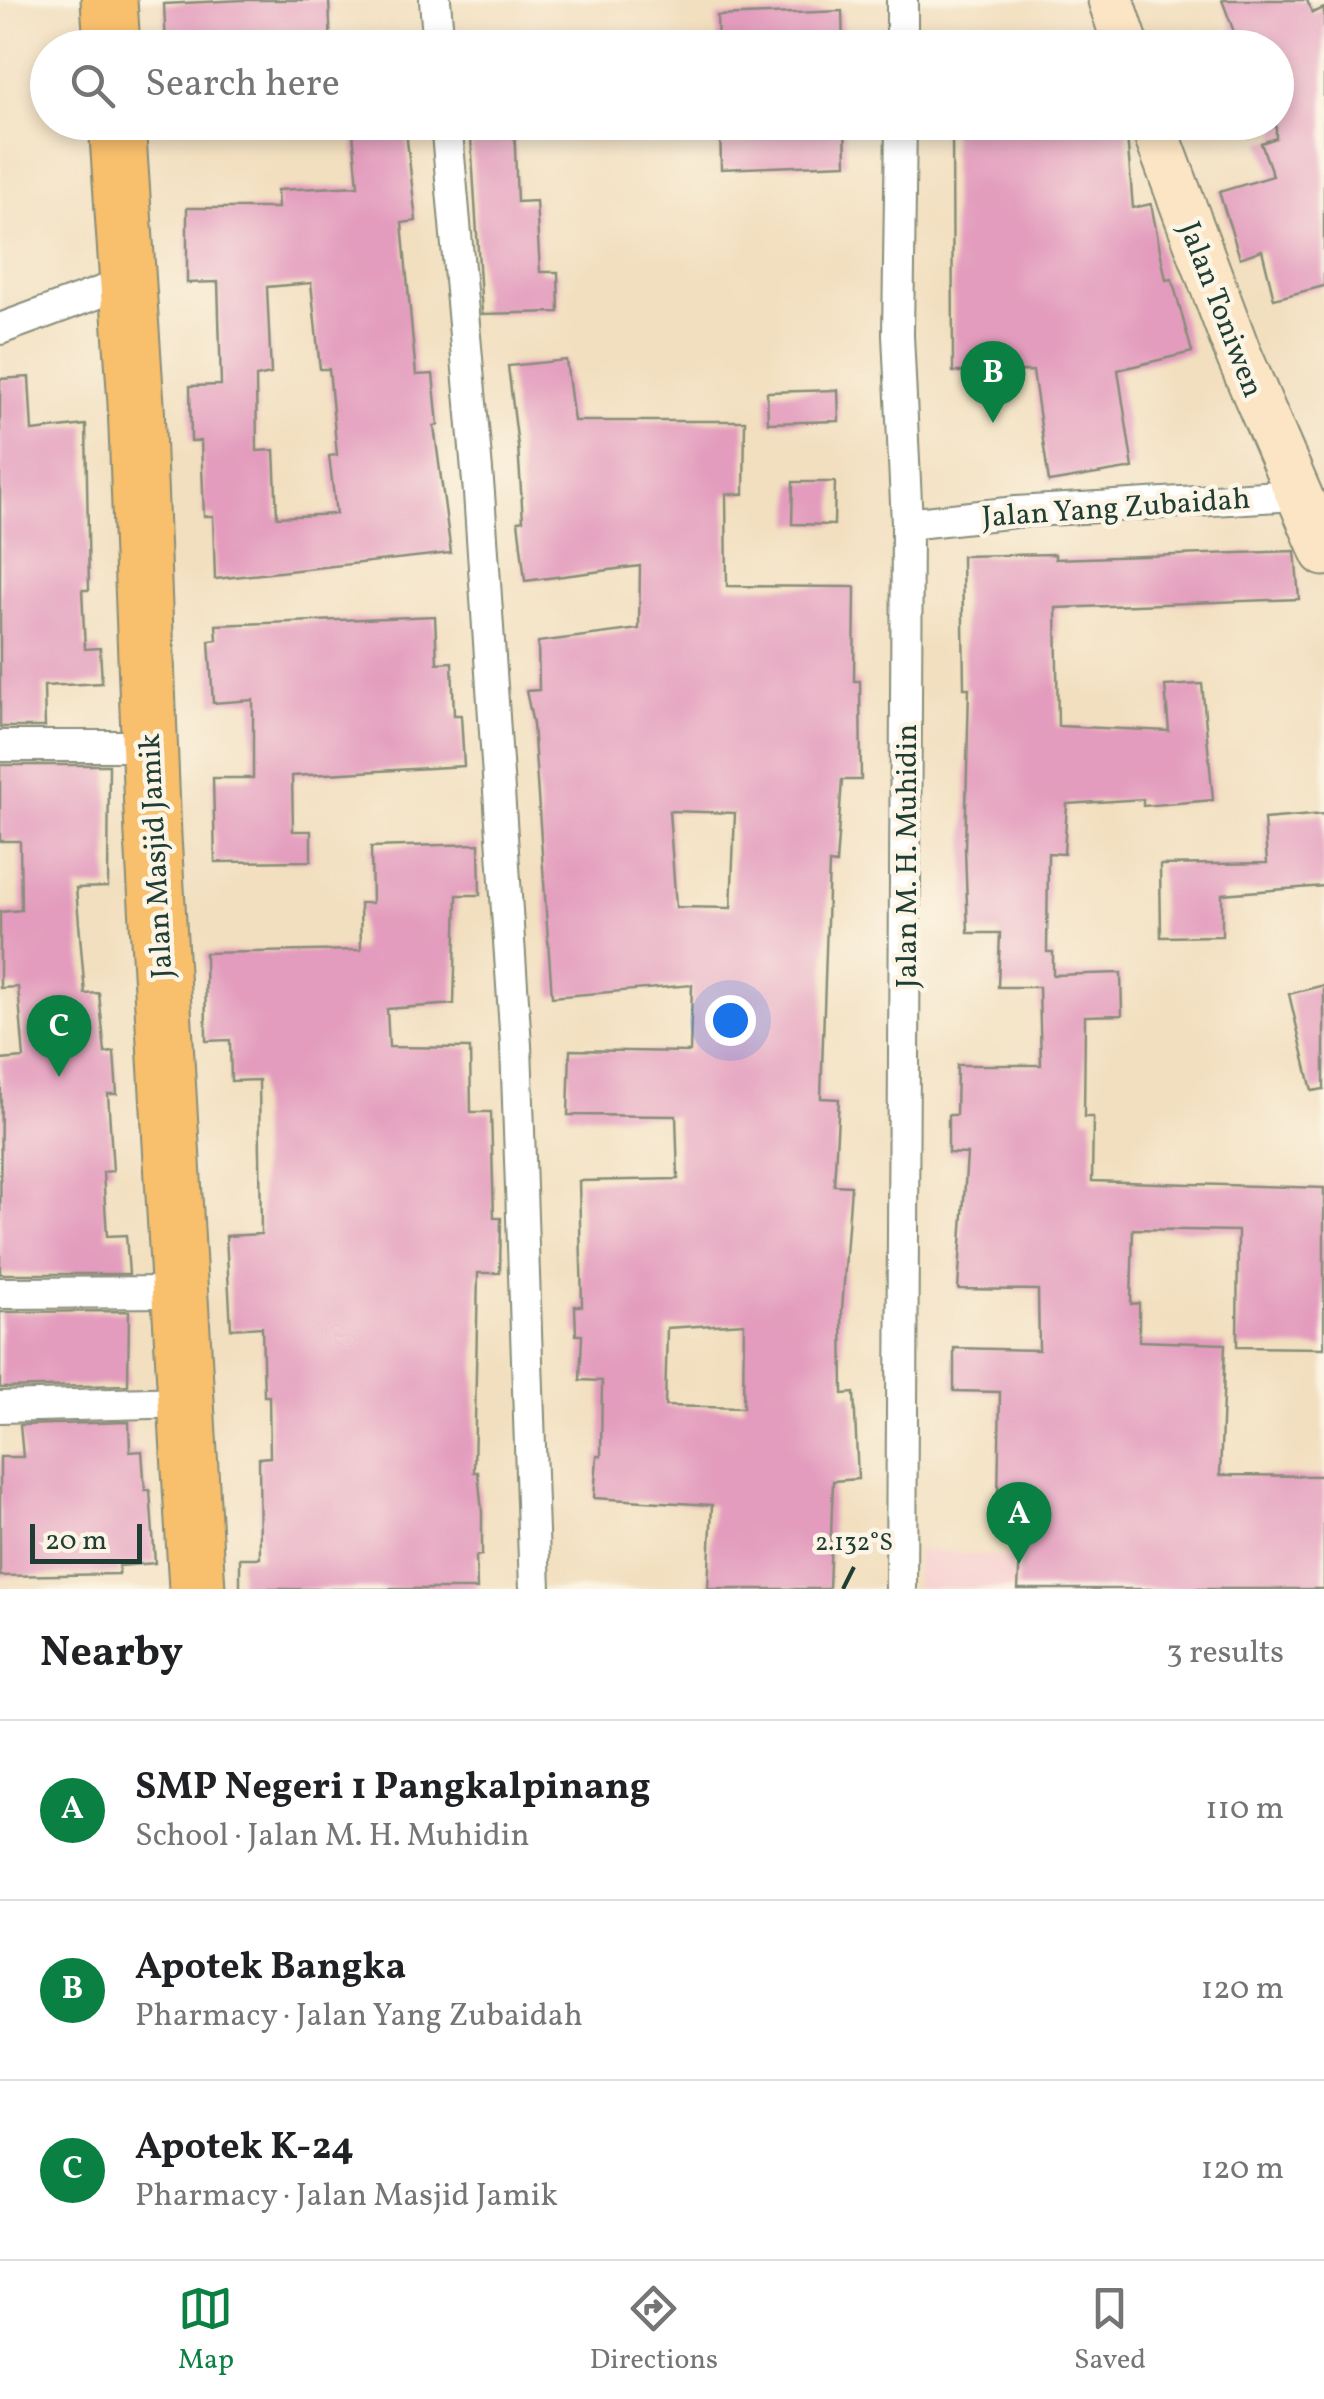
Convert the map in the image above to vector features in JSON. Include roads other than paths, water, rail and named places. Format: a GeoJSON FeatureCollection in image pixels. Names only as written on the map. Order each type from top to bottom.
{"type":"FeatureCollection","features":[{"type":"Feature","properties":{"kind":"highway"},"geometry":{"type":"LineString","coordinates":[[108,0],[110,30]]}},
{"type":"Feature","properties":{"kind":"highway","name":"Jalan Masjid Jamik"},"geometry":{"type":"LineString","coordinates":[[118,140],[197,1589]]}},
{"type":"Feature","properties":{"kind":"main road"},"geometry":{"type":"LineString","coordinates":[[1111,0],[1121,30]]}},
{"type":"Feature","properties":{"kind":"main road","name":"Jalan Toniwen"},"geometry":{"type":"LineString","coordinates":[[1160,140],[1310,493],[1324,554]]}},
{"type":"Feature","properties":{"kind":"street"},"geometry":{"type":"LineString","coordinates":[[435,0],[438,30]]}},
{"type":"Feature","properties":{"kind":"street"},"geometry":{"type":"LineString","coordinates":[[902,0],[902,30]]}},
{"type":"Feature","properties":{"kind":"street"},"geometry":{"type":"LineString","coordinates":[[448,140],[480,493],[516,1045],[534,1589]]}},
{"type":"Feature","properties":{"kind":"street","name":"Jalan M. H. Muhidin"},"geometry":{"type":"LineString","coordinates":[[901,140],[898,334],[908,524],[901,1589]]}},
{"type":"Feature","properties":{"kind":"street"},"geometry":{"type":"LineString","coordinates":[[0,328],[128,282]]}},
{"type":"Feature","properties":{"kind":"street","name":"Jalan Yang Zubaidah"},"geometry":{"type":"LineString","coordinates":[[908,524],[1016,512],[1310,493]]}},
{"type":"Feature","properties":{"kind":"street"},"geometry":{"type":"LineString","coordinates":[[0,746],[150,746]]}},
{"type":"Feature","properties":{"kind":"street"},"geometry":{"type":"LineString","coordinates":[[0,1293],[181,1292]]}},
{"type":"Feature","properties":{"kind":"street"},"geometry":{"type":"LineString","coordinates":[[0,1407],[188,1402]]}},
{"type":"Feature","properties":{"kind":"place","name":"Apotek Bangka"},"geometry":{"type":"Point","coordinates":[993,423]}},
{"type":"Feature","properties":{"kind":"place","name":"Apotek K-24"},"geometry":{"type":"Point","coordinates":[59,1077]}},
{"type":"Feature","properties":{"kind":"place","name":"SMP Negeri 1 Pangkalpinang"},"geometry":{"type":"Point","coordinates":[1019,1564]}}]}
